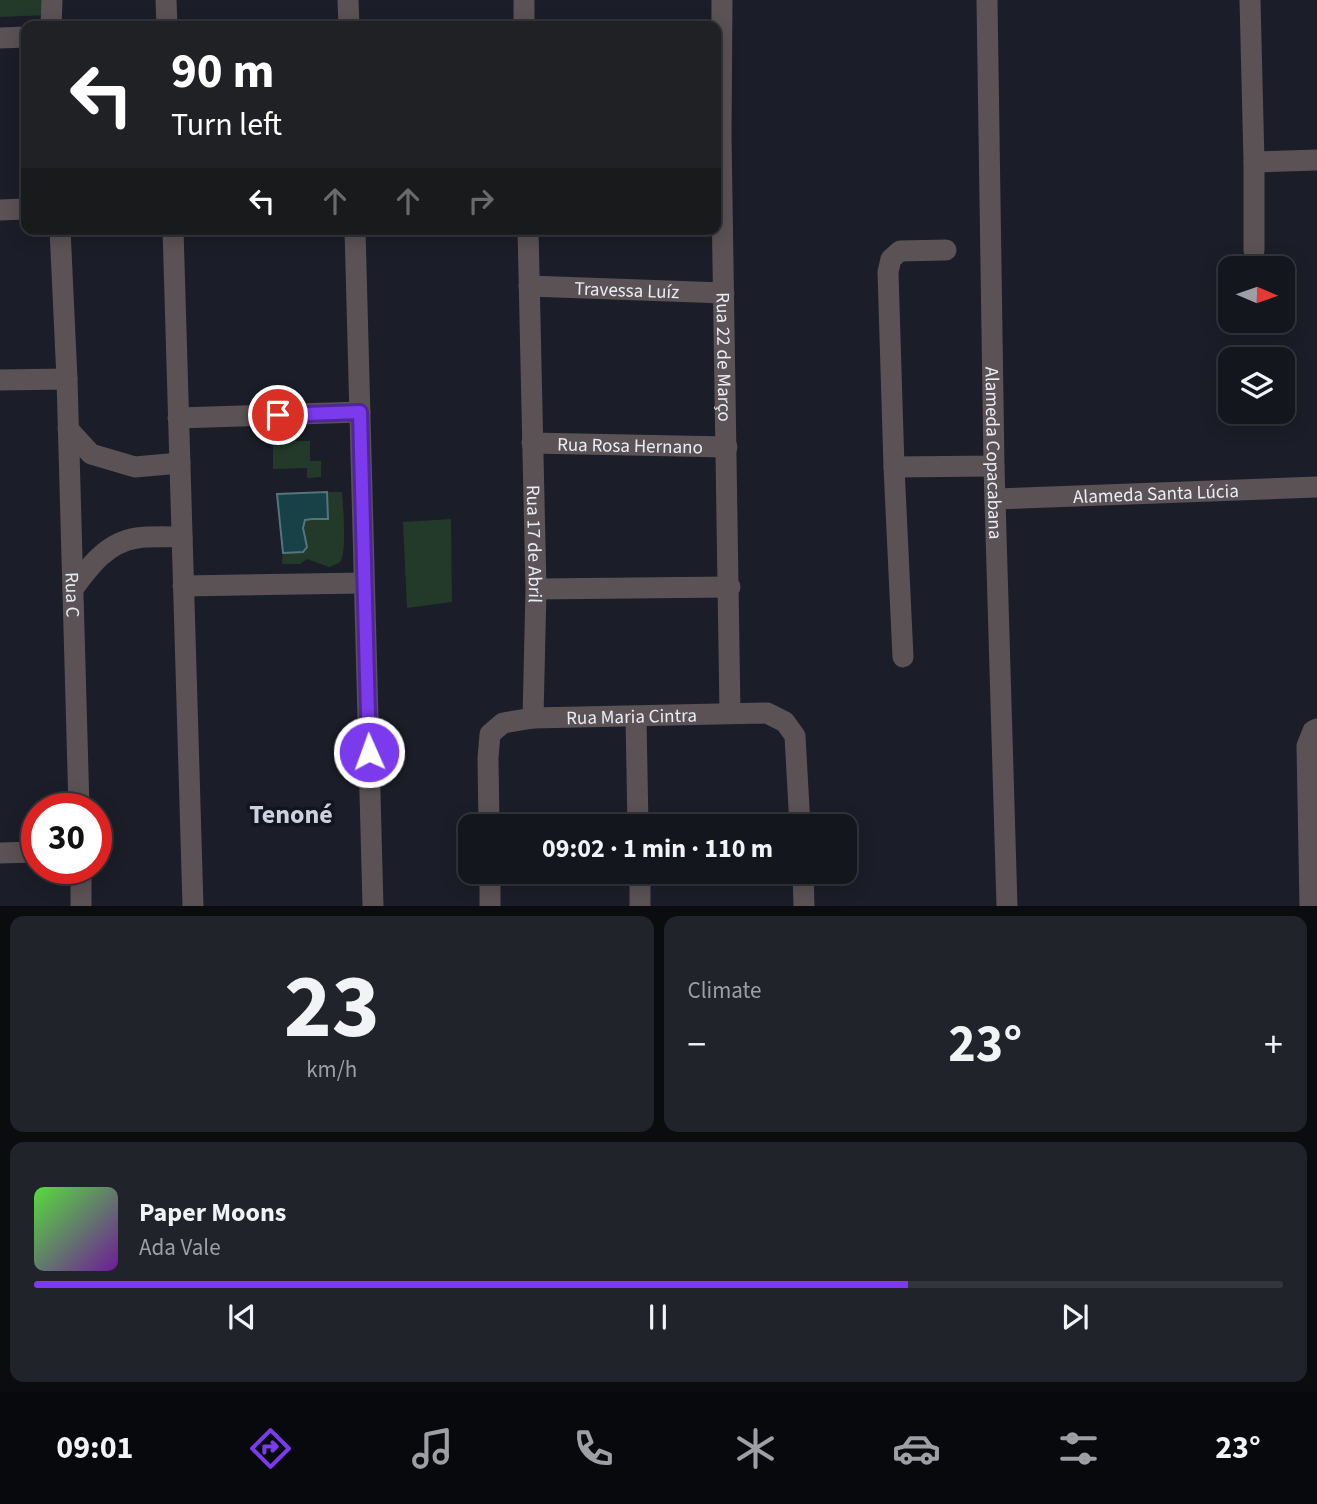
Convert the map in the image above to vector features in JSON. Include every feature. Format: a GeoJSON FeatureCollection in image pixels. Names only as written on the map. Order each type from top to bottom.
{"type":"FeatureCollection","features":[{"type":"Feature","properties":{"kind":"street"},"geometry":{"type":"LineString","coordinates":[[51,21],[52,0]]}},
{"type":"Feature","properties":{"kind":"street"},"geometry":{"type":"LineString","coordinates":[[166,0],[167,21]]}},
{"type":"Feature","properties":{"kind":"street"},"geometry":{"type":"LineString","coordinates":[[348,0],[349,21]]}},
{"type":"Feature","properties":{"kind":"street"},"geometry":{"type":"LineString","coordinates":[[524,0],[524,21]]}},
{"type":"Feature","properties":{"kind":"street","name":"Rua 22 de Março"},"geometry":{"type":"LineString","coordinates":[[721,45],[722,0]]}},
{"type":"Feature","properties":{"kind":"street","name":"Alameda Copacabana"},"geometry":{"type":"LineString","coordinates":[[988,0],[994,466],[1006,905]]}},
{"type":"Feature","properties":{"kind":"street"},"geometry":{"type":"LineString","coordinates":[[1250,0],[1254,250]]}},
{"type":"Feature","properties":{"kind":"street"},"geometry":{"type":"LineString","coordinates":[[0,38],[21,37]]}},
{"type":"Feature","properties":{"kind":"street"},"geometry":{"type":"LineString","coordinates":[[1254,162],[1317,160]]}},
{"type":"Feature","properties":{"kind":"street"},"geometry":{"type":"LineString","coordinates":[[0,209],[21,209]]}},
{"type":"Feature","properties":{"kind":"street","name":"Rua 22 de Março"},"geometry":{"type":"LineString","coordinates":[[721,214],[730,587],[730,713]]}},
{"type":"Feature","properties":{"kind":"street","name":"Rua C"},"geometry":{"type":"LineString","coordinates":[[60,235],[79,793]]}},
{"type":"Feature","properties":{"kind":"street"},"geometry":{"type":"LineString","coordinates":[[173,235],[192,905]]}},
{"type":"Feature","properties":{"kind":"street"},"geometry":{"type":"LineString","coordinates":[[355,235],[373,905]]}},
{"type":"Feature","properties":{"kind":"street","name":"Rua 17 de Abril"},"geometry":{"type":"LineString","coordinates":[[528,235],[536,589],[533,718]]}},
{"type":"Feature","properties":{"kind":"street"},"geometry":{"type":"LineString","coordinates":[[903,657],[888,272],[891,259],[900,251],[946,250]]}},
{"type":"Feature","properties":{"kind":"street","name":"Travessa Luíz"},"geometry":{"type":"LineString","coordinates":[[529,286],[723,293]]}},
{"type":"Feature","properties":{"kind":"street"},"geometry":{"type":"LineString","coordinates":[[0,380],[67,379]]}},
{"type":"Feature","properties":{"kind":"street"},"geometry":{"type":"LineString","coordinates":[[178,418],[360,412]]}},
{"type":"Feature","properties":{"kind":"street"},"geometry":{"type":"LineString","coordinates":[[68,429],[91,454],[135,467],[180,463]]}},
{"type":"Feature","properties":{"kind":"street","name":"Rua Rosa Hernano"},"geometry":{"type":"LineString","coordinates":[[532,443],[727,447]]}},
{"type":"Feature","properties":{"kind":"street"},"geometry":{"type":"LineString","coordinates":[[894,467],[994,466]]}},
{"type":"Feature","properties":{"kind":"street","name":"Alameda Santa Lúcia"},"geometry":{"type":"LineString","coordinates":[[995,499],[1317,487]]}},
{"type":"Feature","properties":{"kind":"street"},"geometry":{"type":"LineString","coordinates":[[73,589],[92,563],[118,543],[136,538],[182,537]]}},
{"type":"Feature","properties":{"kind":"street"},"geometry":{"type":"LineString","coordinates":[[183,586],[364,583]]}},
{"type":"Feature","properties":{"kind":"street"},"geometry":{"type":"LineString","coordinates":[[536,589],[730,587]]}},
{"type":"Feature","properties":{"kind":"street","name":"Rua Maria Cintra"},"geometry":{"type":"LineString","coordinates":[[533,718],[767,713],[785,722],[795,736],[799,814]]}},
{"type":"Feature","properties":{"kind":"street"},"geometry":{"type":"LineString","coordinates":[[636,717],[638,814]]}},
{"type":"Feature","properties":{"kind":"street"},"geometry":{"type":"LineString","coordinates":[[489,814],[490,734],[503,723],[533,718]]}},
{"type":"Feature","properties":{"kind":"street"},"geometry":{"type":"LineString","coordinates":[[1310,905],[1307,746],[1313,731],[1317,729]]}},
{"type":"Feature","properties":{"kind":"street"},"geometry":{"type":"LineString","coordinates":[[0,853],[21,852]]}},
{"type":"Feature","properties":{"kind":"street"},"geometry":{"type":"LineString","coordinates":[[80,884],[81,905]]}},
{"type":"Feature","properties":{"kind":"street"},"geometry":{"type":"LineString","coordinates":[[490,884],[490,905]]}},
{"type":"Feature","properties":{"kind":"street"},"geometry":{"type":"LineString","coordinates":[[639,884],[640,905]]}},
{"type":"Feature","properties":{"kind":"street"},"geometry":{"type":"LineString","coordinates":[[803,884],[804,905]]}},
{"type":"Feature","properties":{"kind":"shaded area"},"geometry":{"type":"Polygon","coordinates":[[[0,0],[47,0],[48,15],[0,17],[0,0]]]}},
{"type":"Feature","properties":{"kind":"shaded area"},"geometry":{"type":"Polygon","coordinates":[[[273,441],[310,441],[310,461],[321,461],[321,477],[307,478],[307,468],[273,469],[273,441]]]}},
{"type":"Feature","properties":{"kind":"shaded area"},"geometry":{"type":"Polygon","coordinates":[[[327,492],[342,492],[344,540],[340,562],[329,567],[307,559],[300,564],[282,564],[283,551],[303,552],[307,547],[303,528],[305,520],[328,518],[327,492]]]}},
{"type":"Feature","properties":{"kind":"shaded area"},"geometry":{"type":"Polygon","coordinates":[[[327,492],[328,519],[305,520],[303,528],[307,547],[303,552],[283,553],[277,494],[327,492]]]}},
{"type":"Feature","properties":{"kind":"shaded area"},"geometry":{"type":"Polygon","coordinates":[[[451,519],[452,602],[407,608],[403,522],[451,519]]]}},
{"type":"Feature","properties":{"kind":"district","name":"Tenoné"},"geometry":{"type":"Point","coordinates":[291,814]}},
{"type":"Feature","properties":{"kind":"route"},"geometry":{"type":"LineString","coordinates":[[278,415],[360,412],[369,752]]}}]}
